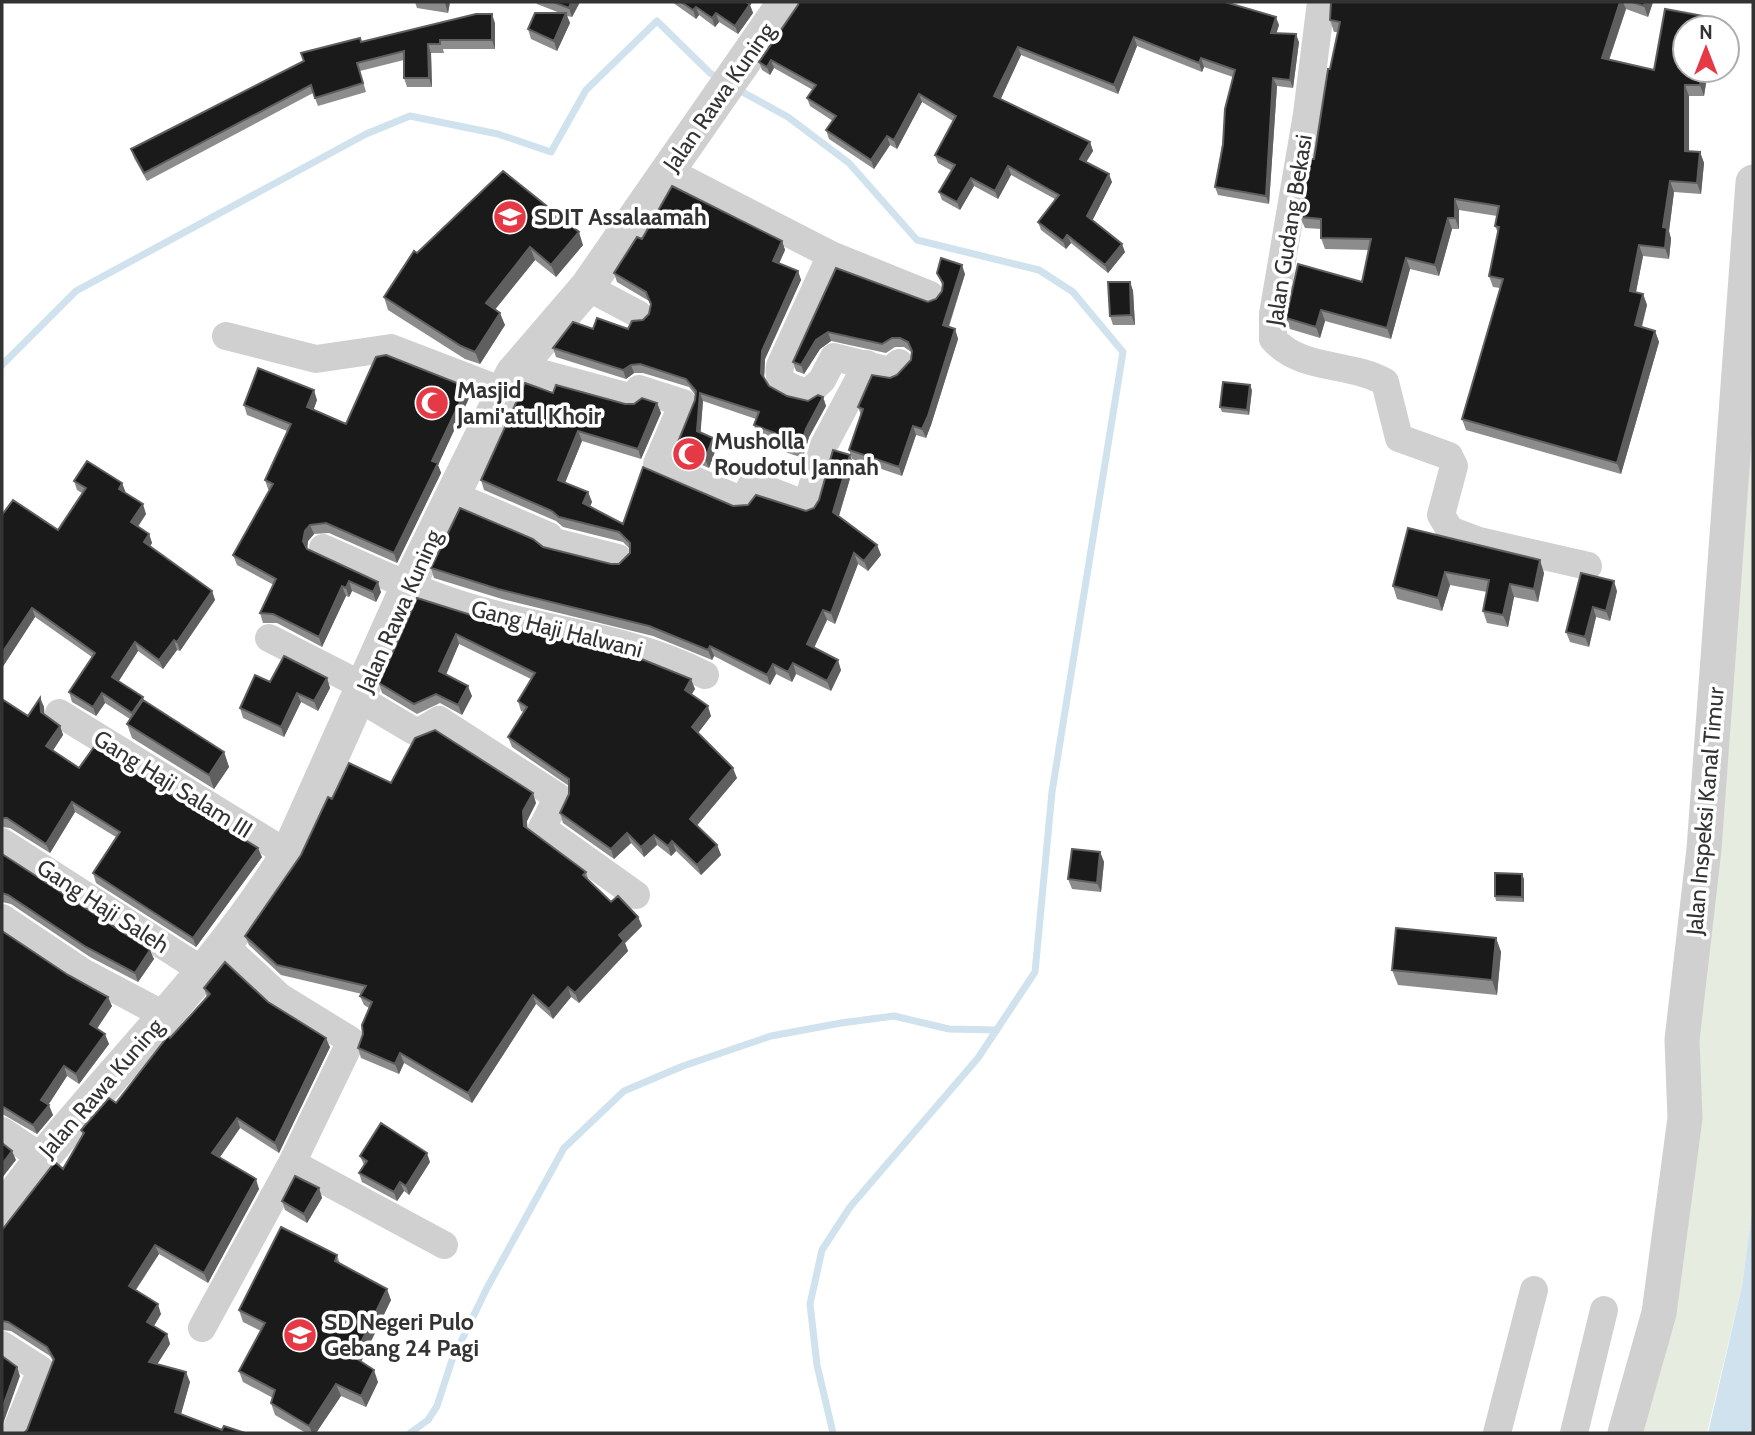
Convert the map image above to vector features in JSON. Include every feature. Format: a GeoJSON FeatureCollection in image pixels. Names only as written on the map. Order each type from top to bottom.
{"type":"FeatureCollection","features":[{"type":"Feature","properties":{"kind":"street","name":"Jalan Rawa Kuning"},"geometry":{"type":"LineString","coordinates":[[2,1210],[41,1157],[214,958],[288,854],[408,586],[510,379],[587,287],[785,2]]}},
{"type":"Feature","properties":{"kind":"street","name":"Jalan Gudang Bekasi"},"geometry":{"type":"LineString","coordinates":[[1321,2],[1307,114],[1273,314],[1273,338],[1282,349],[1311,361],[1385,382],[1399,438],[1449,457],[1454,466],[1441,516],[1450,530],[1479,541],[1588,566]]}},
{"type":"Feature","properties":{"kind":"street"},"geometry":{"type":"LineString","coordinates":[[668,171],[831,255],[930,295]]}},
{"type":"Feature","properties":{"kind":"street","name":"Jalan Inspeksi Kanal Timur"},"geometry":{"type":"LineString","coordinates":[[1625,1433],[1659,1314],[1685,1118],[1682,1040],[1704,849],[1753,182]]}},
{"type":"Feature","properties":{"kind":"street"},"geometry":{"type":"LineString","coordinates":[[831,255],[778,375],[788,386],[808,393],[822,380],[834,356],[890,371],[899,363]]}},
{"type":"Feature","properties":{"kind":"street"},"geometry":{"type":"LineString","coordinates":[[587,287],[638,314]]}},
{"type":"Feature","properties":{"kind":"street"},"geometry":{"type":"LineString","coordinates":[[226,337],[316,359],[391,348],[510,379],[633,398],[639,389],[682,403],[657,464],[743,501],[752,484],[807,505],[824,445],[867,364]]}},
{"type":"Feature","properties":{"kind":"street"},"geometry":{"type":"LineString","coordinates":[[453,495],[548,536],[551,541],[618,558]]}},
{"type":"Feature","properties":{"kind":"street","name":"Gang Haji Halwani"},"geometry":{"type":"LineString","coordinates":[[323,548],[408,586],[468,607],[645,650],[705,675]]}},
{"type":"Feature","properties":{"kind":"street"},"geometry":{"type":"LineString","coordinates":[[269,638],[362,693],[414,731],[421,731],[437,720],[558,797],[541,828],[636,895]]}},
{"type":"Feature","properties":{"kind":"street","name":"Gang Haji Salam III"},"geometry":{"type":"LineString","coordinates":[[59,713],[288,854]]}},
{"type":"Feature","properties":{"kind":"street","name":"Gang Haji Saleh"},"geometry":{"type":"LineString","coordinates":[[2,842],[214,958],[351,1041],[292,1163]]}},
{"type":"Feature","properties":{"kind":"street"},"geometry":{"type":"LineString","coordinates":[[2,918],[81,971],[164,1015]]}},
{"type":"Feature","properties":{"kind":"street"},"geometry":{"type":"LineString","coordinates":[[2,1132],[41,1157]]}},
{"type":"Feature","properties":{"kind":"street"},"geometry":{"type":"LineString","coordinates":[[202,1328],[292,1163],[444,1245]]}},
{"type":"Feature","properties":{"kind":"street"},"geometry":{"type":"LineString","coordinates":[[1497,1433],[1534,1290]]}},
{"type":"Feature","properties":{"kind":"street"},"geometry":{"type":"LineString","coordinates":[[1574,1433],[1604,1310]]}},
{"type":"Feature","properties":{"kind":"street"},"geometry":{"type":"LineString","coordinates":[[2,1345],[41,1370],[15,1433]]}},
{"type":"Feature","properties":{"kind":"shaded area"},"geometry":{"type":"Polygon","coordinates":[[[1753,182],[1753,1204],[1742,1286],[1707,1433],[1624,1433],[1667,1260],[1753,182]]]}},
{"type":"Feature","properties":{"kind":"water"},"geometry":{"type":"Polygon","coordinates":[[[1753,1204],[1753,1433],[1708,1433],[1742,1286],[1753,1204]]]}},
{"type":"Feature","properties":{"kind":"building"},"geometry":{"type":"Polygon","coordinates":[[[553,2],[571,2],[569,8],[553,2]]]}},
{"type":"Feature","properties":{"kind":"building"},"geometry":{"type":"Polygon","coordinates":[[[681,2],[750,4],[735,26],[716,13],[712,18],[696,7],[693,10],[681,2]]]}},
{"type":"Feature","properties":{"kind":"building"},"geometry":{"type":"Polygon","coordinates":[[[799,2],[1225,2],[1276,17],[1271,33],[1296,34],[1290,80],[1273,78],[1266,196],[1215,187],[1223,145],[1225,109],[1235,70],[1201,58],[1199,63],[1134,37],[1114,85],[1018,47],[994,96],[1090,142],[1080,159],[1109,174],[1087,216],[1122,244],[1105,265],[1067,235],[1063,241],[1038,222],[1059,195],[1008,166],[995,191],[971,178],[957,202],[939,192],[955,165],[935,155],[956,116],[919,94],[894,140],[887,136],[871,160],[826,130],[836,116],[807,98],[816,85],[771,60],[767,67],[759,62],[799,2]]]}},
{"type":"Feature","properties":{"kind":"building"},"geometry":{"type":"Polygon","coordinates":[[[1331,2],[1620,2],[1602,58],[1654,70],[1665,9],[1692,14],[1671,14],[1671,84],[1700,84],[1685,85],[1685,151],[1700,152],[1697,183],[1670,181],[1663,227],[1667,228],[1665,248],[1639,245],[1630,291],[1643,294],[1635,325],[1655,331],[1617,463],[1462,419],[1503,279],[1489,276],[1499,227],[1495,226],[1499,206],[1455,199],[1455,218],[1448,218],[1435,265],[1406,258],[1387,328],[1321,310],[1316,327],[1286,318],[1298,264],[1362,282],[1371,239],[1321,238],[1321,219],[1300,217],[1310,159],[1314,159],[1328,69],[1340,22],[1330,20],[1331,2]]]}},
{"type":"Feature","properties":{"kind":"building"},"geometry":{"type":"Polygon","coordinates":[[[535,13],[566,13],[554,41],[528,29],[535,13]]]}},
{"type":"Feature","properties":{"kind":"building"},"geometry":{"type":"Polygon","coordinates":[[[476,14],[492,14],[492,40],[440,40],[440,44],[428,44],[429,78],[404,78],[404,51],[357,63],[363,83],[315,98],[311,85],[144,173],[131,149],[304,61],[301,53],[360,38],[361,42],[476,14]]]}},
{"type":"Feature","properties":{"kind":"building"},"geometry":{"type":"Polygon","coordinates":[[[503,171],[579,232],[551,265],[530,247],[486,303],[500,313],[475,352],[461,346],[384,297],[414,251],[417,253],[503,171]]]}},
{"type":"Feature","properties":{"kind":"building"},"geometry":{"type":"Polygon","coordinates":[[[672,186],[782,241],[773,261],[798,271],[762,351],[761,373],[769,386],[787,396],[808,401],[818,395],[823,397],[806,429],[800,449],[772,440],[775,433],[754,425],[759,412],[700,393],[697,431],[713,438],[705,459],[676,447],[695,400],[696,391],[686,379],[640,364],[623,370],[553,348],[573,322],[593,329],[597,318],[628,329],[632,321],[643,320],[649,314],[651,304],[646,292],[614,273],[637,237],[642,239],[672,186]]]}},
{"type":"Feature","properties":{"kind":"building"},"geometry":{"type":"Polygon","coordinates":[[[941,258],[962,265],[943,325],[955,329],[928,416],[922,429],[913,426],[899,467],[849,450],[863,409],[858,407],[872,375],[890,378],[897,375],[911,360],[912,351],[908,342],[892,338],[882,344],[828,332],[816,340],[801,365],[793,362],[836,268],[928,302],[936,299],[942,291],[943,283],[937,273],[941,258]]]}},
{"type":"Feature","properties":{"kind":"building"},"geometry":{"type":"Polygon","coordinates":[[[1108,282],[1130,282],[1131,315],[1110,316],[1108,282]]]}},
{"type":"Feature","properties":{"kind":"building"},"geometry":{"type":"Polygon","coordinates":[[[386,355],[467,387],[432,461],[438,463],[394,553],[326,523],[310,525],[305,531],[303,541],[307,549],[378,582],[373,592],[349,581],[346,588],[342,586],[319,637],[273,614],[260,613],[276,579],[233,555],[273,484],[265,480],[291,424],[244,405],[258,368],[314,390],[307,407],[346,424],[376,357],[386,355]]]}},
{"type":"Feature","properties":{"kind":"building"},"geometry":{"type":"Polygon","coordinates":[[[1223,382],[1250,385],[1247,410],[1220,407],[1223,382]]]}},
{"type":"Feature","properties":{"kind":"building"},"geometry":{"type":"Polygon","coordinates":[[[525,383],[553,393],[556,385],[625,404],[634,404],[642,398],[657,403],[638,449],[578,431],[558,480],[588,492],[583,503],[623,524],[643,467],[733,506],[748,505],[756,495],[806,511],[814,508],[819,500],[833,450],[850,455],[833,512],[877,545],[864,561],[854,553],[831,613],[823,610],[807,644],[838,660],[827,681],[793,663],[788,672],[773,664],[767,675],[710,646],[708,650],[649,626],[498,589],[431,568],[460,508],[533,539],[543,547],[611,564],[619,564],[630,553],[630,543],[619,532],[559,517],[552,511],[481,480],[525,383]]]}},
{"type":"Feature","properties":{"kind":"building"},"geometry":{"type":"Polygon","coordinates":[[[87,461],[122,483],[119,489],[143,504],[131,522],[149,534],[144,542],[212,591],[177,642],[174,640],[159,660],[135,642],[112,677],[143,697],[132,713],[102,693],[93,707],[69,692],[95,653],[32,608],[2,653],[2,515],[13,500],[58,530],[86,488],[74,481],[87,461]]]}},
{"type":"Feature","properties":{"kind":"building"},"geometry":{"type":"Polygon","coordinates":[[[1408,528],[1540,560],[1534,589],[1510,584],[1503,615],[1483,611],[1489,580],[1445,572],[1438,598],[1393,586],[1408,528]]]}},
{"type":"Feature","properties":{"kind":"building"},"geometry":{"type":"Polygon","coordinates":[[[1581,573],[1614,581],[1606,611],[1593,607],[1585,637],[1566,632],[1581,573]]]}},
{"type":"Feature","properties":{"kind":"building"},"geometry":{"type":"Polygon","coordinates":[[[417,598],[490,621],[639,658],[691,679],[685,690],[708,706],[692,727],[733,768],[690,819],[717,845],[697,865],[672,841],[668,846],[654,835],[641,847],[627,833],[611,849],[560,813],[569,794],[569,779],[508,737],[527,707],[518,701],[535,673],[456,634],[439,671],[468,686],[458,705],[436,694],[414,704],[379,683],[417,598]]]}},
{"type":"Feature","properties":{"kind":"building"},"geometry":{"type":"Polygon","coordinates":[[[284,656],[327,678],[314,701],[297,693],[281,727],[240,708],[255,675],[270,682],[284,656]]]}},
{"type":"Feature","properties":{"kind":"building"},"geometry":{"type":"Polygon","coordinates":[[[40,698],[41,712],[60,726],[46,746],[79,768],[94,747],[258,848],[193,938],[93,873],[120,832],[72,802],[46,844],[7,818],[2,818],[2,699],[28,716],[40,698]]]}},
{"type":"Feature","properties":{"kind":"building"},"geometry":{"type":"Polygon","coordinates":[[[143,700],[224,752],[209,775],[127,724],[143,700]]]}},
{"type":"Feature","properties":{"kind":"building"},"geometry":{"type":"Polygon","coordinates":[[[435,730],[533,793],[523,811],[524,826],[586,872],[583,875],[611,902],[618,896],[638,917],[619,935],[624,941],[575,993],[568,987],[549,1009],[533,995],[468,1093],[400,1053],[395,1064],[358,1048],[363,1034],[362,1025],[372,1002],[360,996],[366,986],[277,965],[245,936],[301,855],[328,797],[332,799],[349,763],[391,783],[415,738],[435,730]]]}},
{"type":"Feature","properties":{"kind":"building"},"geometry":{"type":"Polygon","coordinates":[[[1072,849],[1100,852],[1097,883],[1068,879],[1072,849]]]}},
{"type":"Feature","properties":{"kind":"building"},"geometry":{"type":"Polygon","coordinates":[[[2,854],[150,950],[135,973],[86,947],[2,893],[2,854]]]}},
{"type":"Feature","properties":{"kind":"building"},"geometry":{"type":"Polygon","coordinates":[[[1495,873],[1522,874],[1522,897],[1495,896],[1495,873]]]}},
{"type":"Feature","properties":{"kind":"building"},"geometry":{"type":"Polygon","coordinates":[[[1396,928],[1496,938],[1492,980],[1392,970],[1396,928]]]}},
{"type":"Feature","properties":{"kind":"building"},"geometry":{"type":"Polygon","coordinates":[[[2,931],[68,975],[108,997],[90,1024],[105,1034],[76,1074],[64,1066],[41,1100],[49,1105],[33,1125],[2,1106],[2,931]]]}},
{"type":"Feature","properties":{"kind":"building"},"geometry":{"type":"Polygon","coordinates":[[[225,962],[268,1002],[326,1038],[275,1143],[237,1118],[212,1153],[256,1179],[204,1273],[155,1245],[129,1286],[158,1304],[147,1322],[167,1334],[149,1362],[186,1372],[175,1412],[222,1430],[224,1426],[245,1433],[24,1433],[54,1359],[47,1347],[8,1322],[2,1321],[2,1230],[55,1162],[63,1169],[84,1133],[81,1130],[109,1098],[116,1103],[168,1036],[170,1038],[210,994],[204,988],[225,962]]]}},
{"type":"Feature","properties":{"kind":"building"},"geometry":{"type":"Polygon","coordinates":[[[381,1123],[427,1153],[406,1186],[400,1182],[394,1192],[359,1173],[367,1161],[360,1156],[381,1123]]]}},
{"type":"Feature","properties":{"kind":"building"},"geometry":{"type":"Polygon","coordinates":[[[2,1143],[12,1151],[2,1164],[2,1143]]]}},
{"type":"Feature","properties":{"kind":"building"},"geometry":{"type":"Polygon","coordinates":[[[295,1176],[319,1188],[304,1214],[282,1201],[295,1176]]]}},
{"type":"Feature","properties":{"kind":"building"},"geometry":{"type":"Polygon","coordinates":[[[281,1227],[337,1255],[335,1261],[387,1289],[354,1357],[374,1370],[361,1396],[336,1384],[309,1426],[271,1403],[275,1390],[239,1371],[265,1323],[239,1310],[281,1227]]]}},
{"type":"Feature","properties":{"kind":"building"},"geometry":{"type":"Polygon","coordinates":[[[2,1356],[17,1367],[2,1409],[2,1356]]]}},
{"type":"Feature","properties":{"kind":"waterway"},"geometry":{"type":"LineString","coordinates":[[2,365],[76,291],[366,134],[410,116],[498,134],[551,152],[586,90],[657,21],[710,73],[721,79]]}},
{"type":"Feature","properties":{"kind":"waterway"},"geometry":{"type":"LineString","coordinates":[[737,89],[788,117],[849,163],[917,240],[1039,270],[1073,292],[1123,352],[1052,792],[1035,972],[978,1058],[850,1207],[822,1250],[810,1304],[817,1365],[833,1433]]}},
{"type":"Feature","properties":{"kind":"waterway"},"geometry":{"type":"LineString","coordinates":[[410,1433],[428,1420],[437,1406],[452,1360],[487,1288],[564,1148],[624,1091],[683,1066],[771,1036],[841,1023],[894,1016],[949,1029],[997,1030]]}},
{"type":"Feature","properties":{"kind":"place","name":"SDIT Assalaamah"},"geometry":{"type":"Point","coordinates":[510,217]}},
{"type":"Feature","properties":{"kind":"place","name":"Masjid Jami'atul Khoir"},"geometry":{"type":"Point","coordinates":[432,403]}},
{"type":"Feature","properties":{"kind":"place","name":"Musholla Roudotul Jannah"},"geometry":{"type":"Point","coordinates":[689,454]}},
{"type":"Feature","properties":{"kind":"place","name":"SD Negeri Pulo Gebang 24 Pagi"},"geometry":{"type":"Point","coordinates":[300,1335]}}]}
